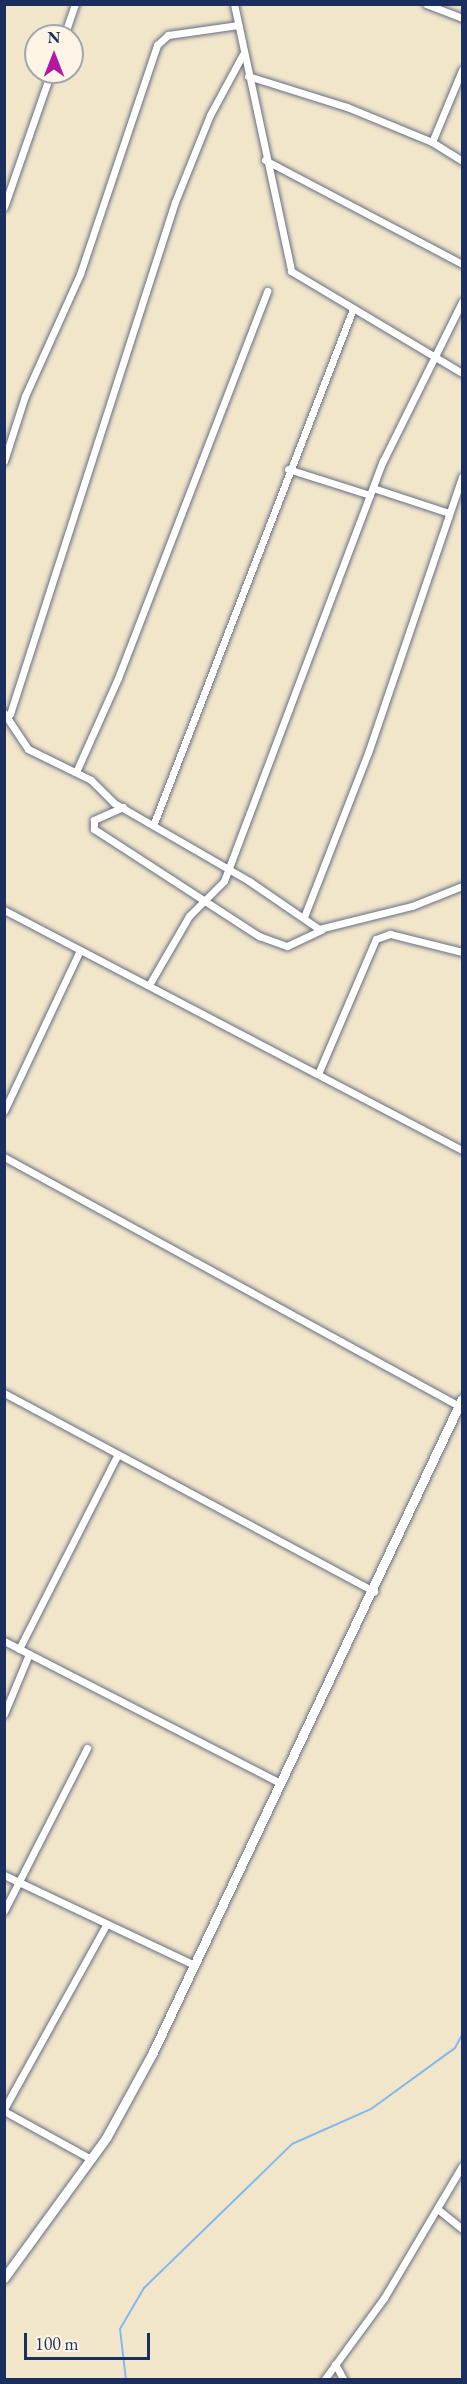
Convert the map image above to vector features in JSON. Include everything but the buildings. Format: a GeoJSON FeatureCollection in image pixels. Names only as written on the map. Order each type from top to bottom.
{"type":"FeatureCollection","features":[{"type":"Feature","properties":{"kind":"street"},"geometry":{"type":"LineString","coordinates":[[68,24],[75,4]]}},
{"type":"Feature","properties":{"kind":"street"},"geometry":{"type":"LineString","coordinates":[[234,4],[265,160],[291,271],[352,309],[435,354],[462,374]]}},
{"type":"Feature","properties":{"kind":"street"},"geometry":{"type":"LineString","coordinates":[[426,4],[462,18]]}},
{"type":"Feature","properties":{"kind":"street"},"geometry":{"type":"LineString","coordinates":[[4,461],[25,396],[80,274],[157,45],[168,35],[238,25]]}},
{"type":"Feature","properties":{"kind":"street"},"geometry":{"type":"LineString","coordinates":[[243,54],[210,115],[175,202],[7,713],[28,749],[76,772],[123,807],[228,869],[322,930]]}},
{"type":"Feature","properties":{"kind":"street"},"geometry":{"type":"LineString","coordinates":[[432,142],[462,70]]}},
{"type":"Feature","properties":{"kind":"street"},"geometry":{"type":"LineString","coordinates":[[248,76],[432,142],[462,161]]}},
{"type":"Feature","properties":{"kind":"street"},"geometry":{"type":"LineString","coordinates":[[4,207],[47,84]]}},
{"type":"Feature","properties":{"kind":"street"},"geometry":{"type":"LineString","coordinates":[[265,160],[462,264]]}},
{"type":"Feature","properties":{"kind":"street"},"geometry":{"type":"LineString","coordinates":[[76,772],[118,678],[267,291]]}},
{"type":"Feature","properties":{"kind":"street"},"geometry":{"type":"LineString","coordinates":[[149,986],[189,916],[206,904],[228,869],[372,492],[435,354],[462,302]]}},
{"type":"Feature","properties":{"kind":"street"},"geometry":{"type":"LineString","coordinates":[[154,824],[288,469],[352,309]]}},
{"type":"Feature","properties":{"kind":"street"},"geometry":{"type":"LineString","coordinates":[[288,469],[449,513]]}},
{"type":"Feature","properties":{"kind":"street"},"geometry":{"type":"LineString","coordinates":[[304,917],[368,753],[462,477]]}},
{"type":"Feature","properties":{"kind":"street"},"geometry":{"type":"LineString","coordinates":[[123,807],[94,820],[94,829],[206,904],[274,945],[298,943],[322,930],[462,886]]}},
{"type":"Feature","properties":{"kind":"street"},"geometry":{"type":"LineString","coordinates":[[4,910],[462,1150]]}},
{"type":"Feature","properties":{"kind":"street"},"geometry":{"type":"LineString","coordinates":[[318,1074],[376,939],[390,934],[462,952]]}},
{"type":"Feature","properties":{"kind":"street"},"geometry":{"type":"LineString","coordinates":[[4,1111],[80,950]]}},
{"type":"Feature","properties":{"kind":"street"},"geometry":{"type":"LineString","coordinates":[[4,1157],[461,1402],[374,1591],[153,2052],[91,2159],[5,2276]]}},
{"type":"Feature","properties":{"kind":"street"},"geometry":{"type":"LineString","coordinates":[[4,1393],[117,1456],[374,1591]]}},
{"type":"Feature","properties":{"kind":"street"},"geometry":{"type":"LineString","coordinates":[[19,1648],[117,1456]]}},
{"type":"Feature","properties":{"kind":"street"},"geometry":{"type":"LineString","coordinates":[[4,1641],[280,1783]]}},
{"type":"Feature","properties":{"kind":"street"},"geometry":{"type":"LineString","coordinates":[[4,1714],[29,1654]]}},
{"type":"Feature","properties":{"kind":"street"},"geometry":{"type":"LineString","coordinates":[[4,1911],[87,1748]]}},
{"type":"Feature","properties":{"kind":"street"},"geometry":{"type":"LineString","coordinates":[[4,1875],[194,1965]]}},
{"type":"Feature","properties":{"kind":"street"},"geometry":{"type":"LineString","coordinates":[[91,2159],[4,2110],[106,1925]]}},
{"type":"Feature","properties":{"kind":"street"},"geometry":{"type":"LineString","coordinates":[[324,2379],[440,2211],[462,2166]]}},
{"type":"Feature","properties":{"kind":"street"},"geometry":{"type":"LineString","coordinates":[[440,2211],[462,2229]]}},
{"type":"Feature","properties":{"kind":"street"},"geometry":{"type":"LineString","coordinates":[[335,2364],[344,2379]]}},
{"type":"Feature","properties":{"kind":"waterway"},"geometry":{"type":"LineString","coordinates":[[126,2380],[120,2329],[144,2288],[292,2144],[371,2109],[455,2048],[462,2035]]}}]}
